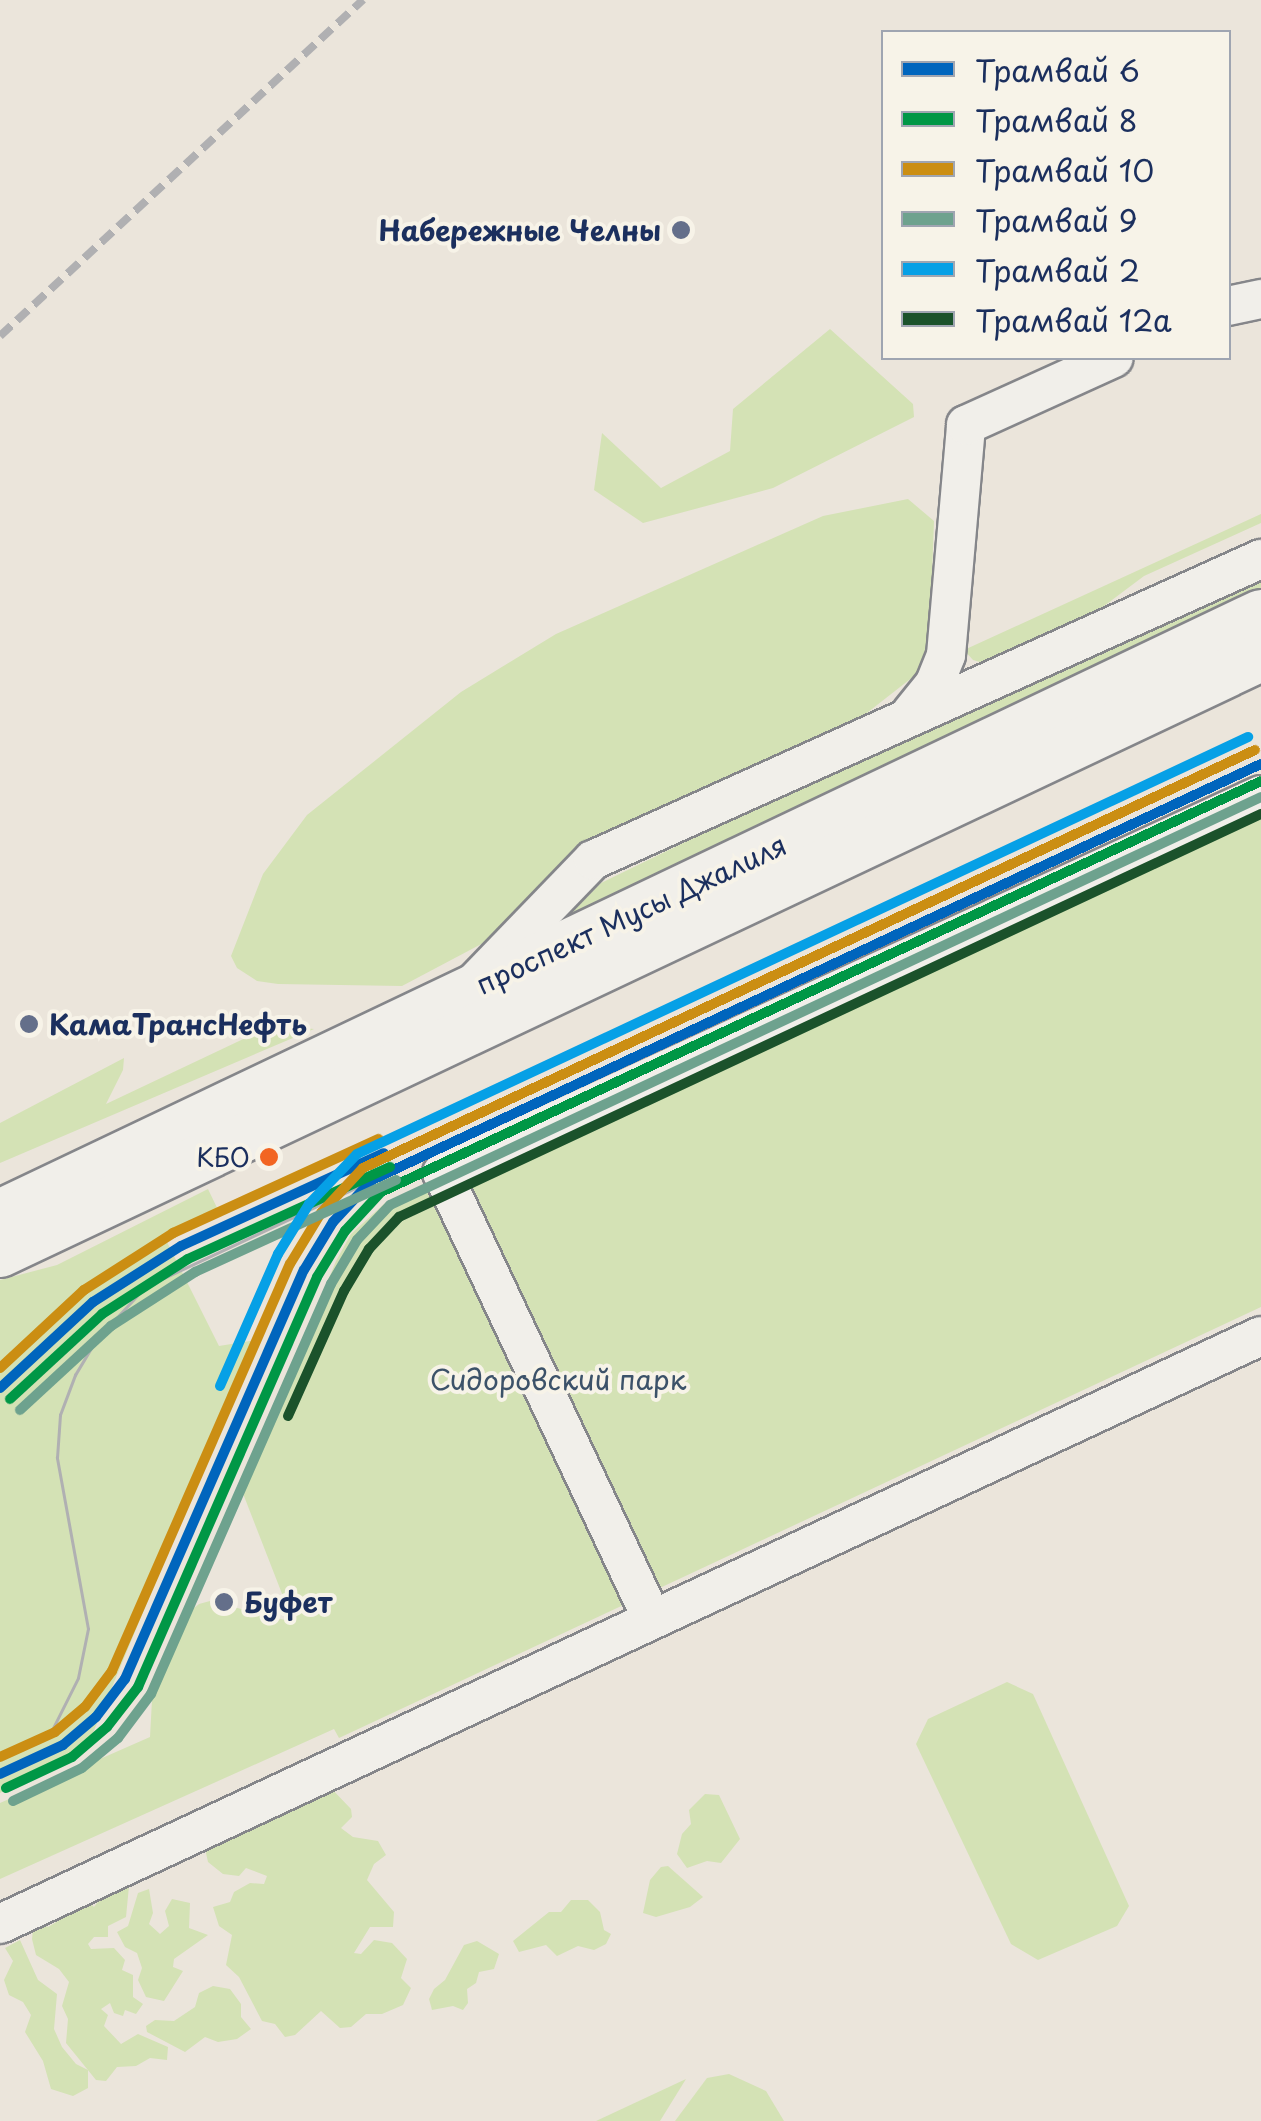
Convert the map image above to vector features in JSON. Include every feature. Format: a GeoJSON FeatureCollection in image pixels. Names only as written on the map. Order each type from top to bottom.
{"type":"FeatureCollection","features":[{"type":"Feature","properties":{"kind":"main road","name":"проспект Мусы Джалиля"},"geometry":{"type":"LineString","coordinates":[[0,1214],[1261,614]]}},
{"type":"Feature","properties":{"kind":"main road","name":"проспект Мусы Джалиля"},"geometry":{"type":"LineString","coordinates":[[0,1253],[1261,657]]}},
{"type":"Feature","properties":{"kind":"street"},"geometry":{"type":"LineString","coordinates":[[1231,305],[1261,299]]}},
{"type":"Feature","properties":{"kind":"street"},"geometry":{"type":"LineString","coordinates":[[909,716],[934,684],[946,656],[966,424],[1110,360]]}},
{"type":"Feature","properties":{"kind":"street"},"geometry":{"type":"LineString","coordinates":[[464,994],[592,860],[1261,559]]}},
{"type":"Feature","properties":{"kind":"street"},"geometry":{"type":"LineString","coordinates":[[652,1619],[442,1173],[1261,796]]}},
{"type":"Feature","properties":{"kind":"street"},"geometry":{"type":"LineString","coordinates":[[0,1924],[1261,1336]]}},
{"type":"Feature","properties":{"kind":"green space"},"geometry":{"type":"Polygon","coordinates":[[[830,329],[913,404],[914,417],[773,488],[643,523],[594,490],[602,433],[661,488],[730,451],[733,409],[830,329]]]}},
{"type":"Feature","properties":{"kind":"green space"},"geometry":{"type":"Polygon","coordinates":[[[908,499],[934,521],[929,657],[918,673],[863,716],[574,856],[504,932],[402,986],[278,984],[257,981],[237,968],[231,956],[263,874],[307,815],[461,692],[556,634],[823,516],[908,499]]]}},
{"type":"Feature","properties":{"kind":"green space"},"geometry":{"type":"Polygon","coordinates":[[[1261,514],[1261,523],[1144,576],[1100,609],[983,663],[973,660],[964,650],[1261,514]]]}},
{"type":"Feature","properties":{"kind":"green space"},"geometry":{"type":"Polygon","coordinates":[[[1261,572],[1261,593],[552,932],[601,883],[934,721],[1261,572]]]}},
{"type":"Feature","properties":{"kind":"green space","name":"Сидоровский парк"},"geometry":{"type":"Polygon","coordinates":[[[1261,801],[1261,1307],[339,1738],[334,1729],[0,1879],[0,1803],[150,1737],[152,1700],[189,1612],[210,1601],[293,1622],[242,1491],[336,1261],[351,1234],[385,1203],[1261,801]]]}},
{"type":"Feature","properties":{"kind":"green space"},"geometry":{"type":"Polygon","coordinates":[[[273,1025],[314,1029],[0,1163],[0,1123],[124,1058],[123,1070],[106,1104],[273,1025]]]}},
{"type":"Feature","properties":{"kind":"green space"},"geometry":{"type":"Polygon","coordinates":[[[208,1189],[220,1214],[166,1240],[219,1346],[256,1340],[88,1745],[0,1793],[0,1280],[57,1265],[208,1189]]]}},
{"type":"Feature","properties":{"kind":"green space"},"geometry":{"type":"Polygon","coordinates":[[[1007,1682],[1033,1694],[1129,1906],[1117,1926],[1038,1960],[1011,1944],[916,1744],[928,1719],[1007,1682]]]}},
{"type":"Feature","properties":{"kind":"green space"},"geometry":{"type":"Polygon","coordinates":[[[328,1785],[351,1809],[352,1817],[341,1828],[353,1837],[378,1841],[386,1855],[374,1864],[367,1880],[394,1912],[393,1927],[370,1927],[354,1953],[361,1954],[374,1940],[392,1943],[407,1959],[401,1978],[411,1988],[403,2005],[382,2014],[366,2014],[351,2027],[340,2028],[321,2011],[295,2035],[285,2037],[275,2024],[262,2021],[239,1977],[226,1965],[232,1935],[219,1926],[213,1907],[230,1902],[234,1892],[250,1883],[264,1884],[267,1876],[246,1868],[239,1876],[223,1874],[208,1862],[206,1853],[218,1833],[234,1826],[256,1828],[268,1813],[288,1814],[300,1795],[328,1785]]]}},
{"type":"Feature","properties":{"kind":"green space"},"geometry":{"type":"Polygon","coordinates":[[[705,1794],[719,1795],[740,1839],[721,1863],[707,1861],[687,1868],[677,1854],[682,1834],[691,1824],[689,1810],[705,1794]]]}},
{"type":"Feature","properties":{"kind":"green space"},"geometry":{"type":"Polygon","coordinates":[[[668,1866],[703,1897],[690,1907],[656,1917],[643,1913],[650,1880],[661,1867],[668,1866]]]}},
{"type":"Feature","properties":{"kind":"green space"},"geometry":{"type":"Polygon","coordinates":[[[112,1883],[129,1886],[126,1917],[108,1926],[108,1937],[94,1937],[88,1944],[91,1949],[114,1948],[125,1960],[122,1970],[133,1975],[133,1997],[143,2004],[136,2014],[125,2010],[123,2016],[114,2013],[110,2003],[101,2009],[108,2015],[104,2026],[121,2044],[138,2034],[168,2047],[167,2060],[150,2058],[136,2066],[117,2067],[106,2081],[96,2080],[66,2043],[68,2019],[62,2006],[69,1982],[59,1969],[36,1955],[32,1939],[34,1920],[48,1927],[58,1921],[56,1911],[83,1897],[94,1907],[112,1883]]]}},
{"type":"Feature","properties":{"kind":"green space"},"geometry":{"type":"Polygon","coordinates":[[[149,1889],[153,1913],[149,1924],[160,1934],[169,1926],[165,1911],[172,1899],[190,1903],[189,1928],[208,1935],[174,1959],[173,1967],[183,1971],[164,2001],[146,1997],[138,1980],[142,1968],[137,1953],[125,1947],[117,1932],[128,1926],[138,1893],[149,1889]]]}},
{"type":"Feature","properties":{"kind":"green space"},"geometry":{"type":"Polygon","coordinates":[[[571,1900],[588,1900],[600,1912],[604,1930],[611,1934],[606,1944],[594,1950],[578,1946],[557,1956],[546,1945],[519,1952],[513,1941],[549,1912],[561,1912],[571,1900]]]}},
{"type":"Feature","properties":{"kind":"green space"},"geometry":{"type":"Polygon","coordinates":[[[20,1940],[38,1980],[57,1994],[54,2029],[62,2047],[76,2064],[88,2070],[88,2088],[73,2096],[51,2089],[43,2061],[25,2032],[31,2015],[23,2002],[9,1995],[4,1980],[13,1961],[5,1948],[20,1940]]]}},
{"type":"Feature","properties":{"kind":"green space"},"geometry":{"type":"Polygon","coordinates":[[[477,1941],[499,1954],[494,1969],[479,1972],[476,1983],[467,1989],[468,2003],[463,2010],[453,2006],[432,2010],[429,1999],[434,1989],[445,1980],[464,1945],[477,1941]]]}},
{"type":"Feature","properties":{"kind":"green space"},"geometry":{"type":"Polygon","coordinates":[[[213,1986],[230,1989],[241,2004],[241,2017],[251,2029],[237,2039],[218,2042],[205,2037],[185,2052],[147,2032],[146,2026],[155,2020],[174,2021],[195,2007],[199,1993],[213,1986]]]}},
{"type":"Feature","properties":{"kind":"green space"},"geometry":{"type":"Polygon","coordinates":[[[729,2074],[766,2091],[784,2121],[675,2121],[707,2078],[729,2074]]]}},
{"type":"Feature","properties":{"kind":"green space"},"geometry":{"type":"Polygon","coordinates":[[[686,2079],[660,2121],[596,2121],[686,2079]]]}},
{"type":"Feature","properties":{"kind":"tram line","name":"2"},"geometry":{"type":"LineString","coordinates":[[220,1386],[278,1254],[309,1204],[357,1154],[1248,737]]}},
{"type":"Feature","properties":{"kind":"tram line","name":"10"},"geometry":{"type":"LineString","coordinates":[[0,1757],[55,1732],[85,1707],[112,1671],[290,1264],[321,1213],[363,1168],[1255,750]]}},
{"type":"Feature","properties":{"kind":"tram line","name":"6"},"geometry":{"type":"LineString","coordinates":[[0,1774],[63,1745],[96,1717],[125,1679],[304,1270],[333,1222],[372,1180],[1261,764]]}},
{"type":"Feature","properties":{"kind":"tram line","name":"8"},"geometry":{"type":"LineString","coordinates":[[6,1788],[72,1757],[107,1727],[138,1687],[317,1277],[345,1231],[381,1192],[1261,781]]}},
{"type":"Feature","properties":{"kind":"tram line","name":"9"},"geometry":{"type":"LineString","coordinates":[[13,1801],[82,1768],[118,1738],[151,1694],[331,1284],[357,1240],[390,1205],[1261,797]]}},
{"type":"Feature","properties":{"kind":"tram line","name":"12а"},"geometry":{"type":"LineString","coordinates":[[288,1416],[344,1291],[369,1249],[399,1217],[1261,814]]}},
{"type":"Feature","properties":{"kind":"tram line","name":"10"},"geometry":{"type":"LineString","coordinates":[[0,1368],[84,1290],[173,1233],[378,1139]]}},
{"type":"Feature","properties":{"kind":"tram line","name":"6"},"geometry":{"type":"LineString","coordinates":[[0,1388],[93,1302],[181,1246],[384,1153]]}},
{"type":"Feature","properties":{"kind":"tram line","name":"8"},"geometry":{"type":"LineString","coordinates":[[10,1399],[102,1314],[188,1259],[390,1167]]}},
{"type":"Feature","properties":{"kind":"tram line"},"geometry":{"type":"LineString","coordinates":[[0,1756],[39,1742],[52,1730],[78,1678],[88,1629],[57,1458],[60,1415],[75,1375],[96,1340],[145,1287],[372,1180]]}},
{"type":"Feature","properties":{"kind":"tram line","name":"9"},"geometry":{"type":"LineString","coordinates":[[20,1410],[111,1326],[195,1272],[396,1180]]}},
{"type":"Feature","properties":{"kind":"railway"},"geometry":{"type":"LineString","coordinates":[[0,336],[363,0]]}},
{"type":"Feature","properties":{"kind":"place","name":"Набережные Челны"},"geometry":{"type":"Point","coordinates":[681,230]}},
{"type":"Feature","properties":{"kind":"place","name":"КамаТрансНефть"},"geometry":{"type":"Point","coordinates":[29,1024]}},
{"type":"Feature","properties":{"kind":"place","name":"КБО"},"geometry":{"type":"Point","coordinates":[269,1157]}},
{"type":"Feature","properties":{"kind":"place","name":"Буфет"},"geometry":{"type":"Point","coordinates":[224,1602]}}]}
